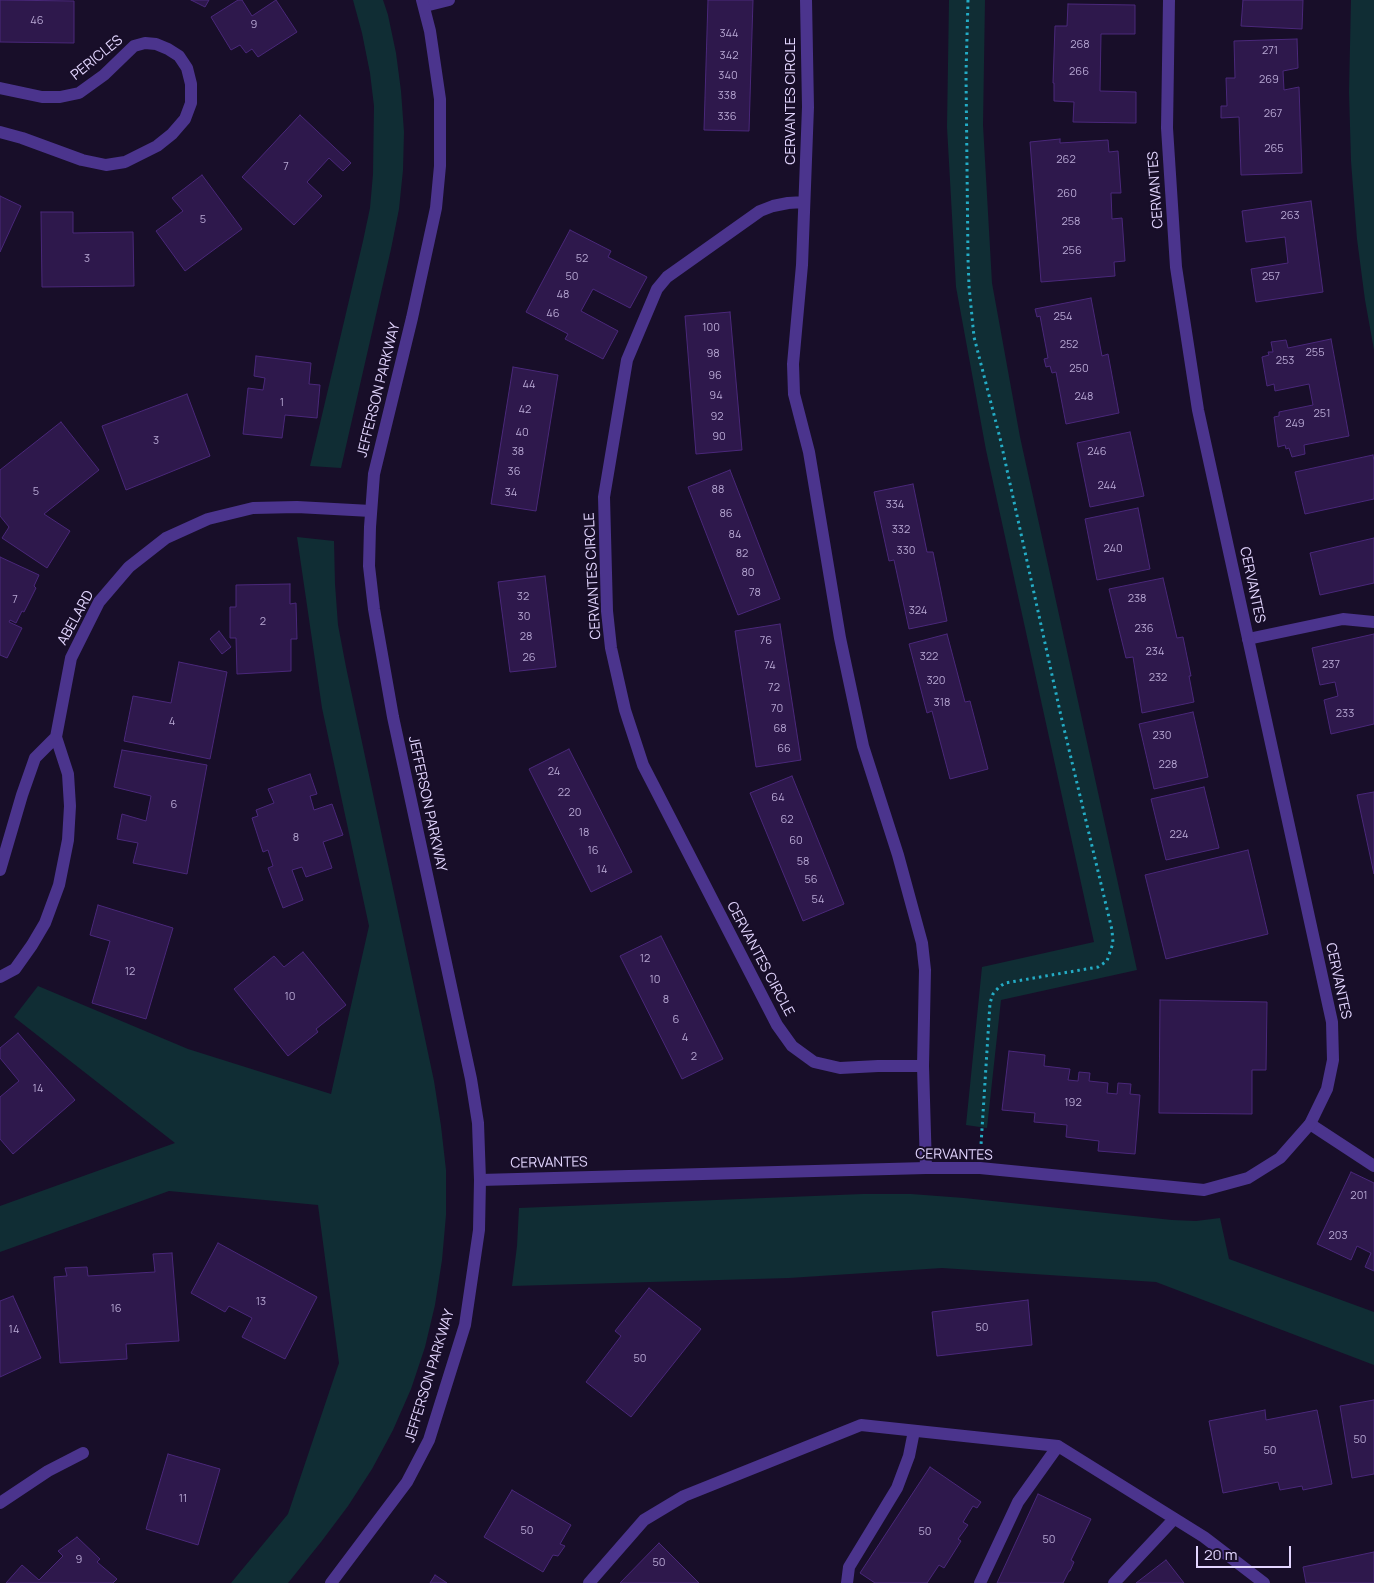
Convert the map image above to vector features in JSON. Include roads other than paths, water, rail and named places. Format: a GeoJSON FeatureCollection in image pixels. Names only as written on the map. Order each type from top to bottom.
{"type":"FeatureCollection","features":[{"type":"Feature","properties":{"kind":"street"},"geometry":{"type":"LineString","coordinates":[[424,3],[449,0]]}},
{"type":"Feature","properties":{"kind":"street","name":"CERVANTES CIRCLE"},"geometry":{"type":"LineString","coordinates":[[806,0],[808,107],[802,265],[793,364],[794,394],[812,466],[840,638],[863,746],[898,855],[922,943],[925,970],[923,1066],[926,1168]]}},
{"type":"Feature","properties":{"kind":"street","name":"CERVANTES"},"geometry":{"type":"LineString","coordinates":[[480,1180],[980,1168],[1204,1190],[1248,1178],[1280,1158],[1310,1124],[1327,1089],[1333,1060],[1332,1022],[1198,410],[1176,267],[1167,128],[1169,0]]}},
{"type":"Feature","properties":{"kind":"street","name":"JEFFERSON PARKWAY"},"geometry":{"type":"LineString","coordinates":[[331,1583],[407,1482],[429,1440],[465,1325],[479,1230],[478,1123],[471,1079],[393,717],[374,609],[370,566],[374,474],[412,318],[436,208],[440,174],[440,100],[424,3]]}},
{"type":"Feature","properties":{"kind":"street","name":"PERICLES"},"geometry":{"type":"LineString","coordinates":[[0,88],[42,97],[60,97],[79,92],[104,75],[134,46],[145,43],[156,44],[179,56],[186,68],[191,84],[191,103],[186,119],[158,146],[125,162],[106,165],[82,160],[0,132]]}},
{"type":"Feature","properties":{"kind":"street","name":"CERVANTES CIRCLE"},"geometry":{"type":"LineString","coordinates":[[804,202],[773,206],[760,211],[667,278],[657,289],[627,360],[604,497],[607,611],[611,648],[625,710],[643,765],[777,1025],[792,1046],[814,1062],[840,1068],[923,1066]]}},
{"type":"Feature","properties":{"kind":"street","name":"ABELARD"},"geometry":{"type":"LineString","coordinates":[[0,977],[15,969],[32,944],[44,922],[60,884],[68,840],[70,806],[68,774],[56,737],[71,658],[99,602],[129,567],[166,538],[208,519],[253,508],[297,507],[371,511]]}},
{"type":"Feature","properties":{"kind":"street"},"geometry":{"type":"LineString","coordinates":[[1248,638],[1343,619],[1374,622]]}},
{"type":"Feature","properties":{"kind":"street"},"geometry":{"type":"LineString","coordinates":[[0,870],[35,758],[56,737]]}},
{"type":"Feature","properties":{"kind":"street"},"geometry":{"type":"LineString","coordinates":[[1310,1124],[1374,1166]]}},
{"type":"Feature","properties":{"kind":"street"},"geometry":{"type":"LineString","coordinates":[[589,1583],[644,1520],[684,1496],[861,1425],[1058,1446],[1204,1537],[1262,1582]]}},
{"type":"Feature","properties":{"kind":"street"},"geometry":{"type":"LineString","coordinates":[[847,1583],[849,1567],[897,1488],[909,1456],[914,1430]]}},
{"type":"Feature","properties":{"kind":"street"},"geometry":{"type":"LineString","coordinates":[[980,1583],[1018,1502],[1058,1446]]}},
{"type":"Feature","properties":{"kind":"street"},"geometry":{"type":"LineString","coordinates":[[0,1503],[48,1470],[83,1453]]}},
{"type":"Feature","properties":{"kind":"street"},"geometry":{"type":"LineString","coordinates":[[1114,1583],[1174,1519]]}}]}
